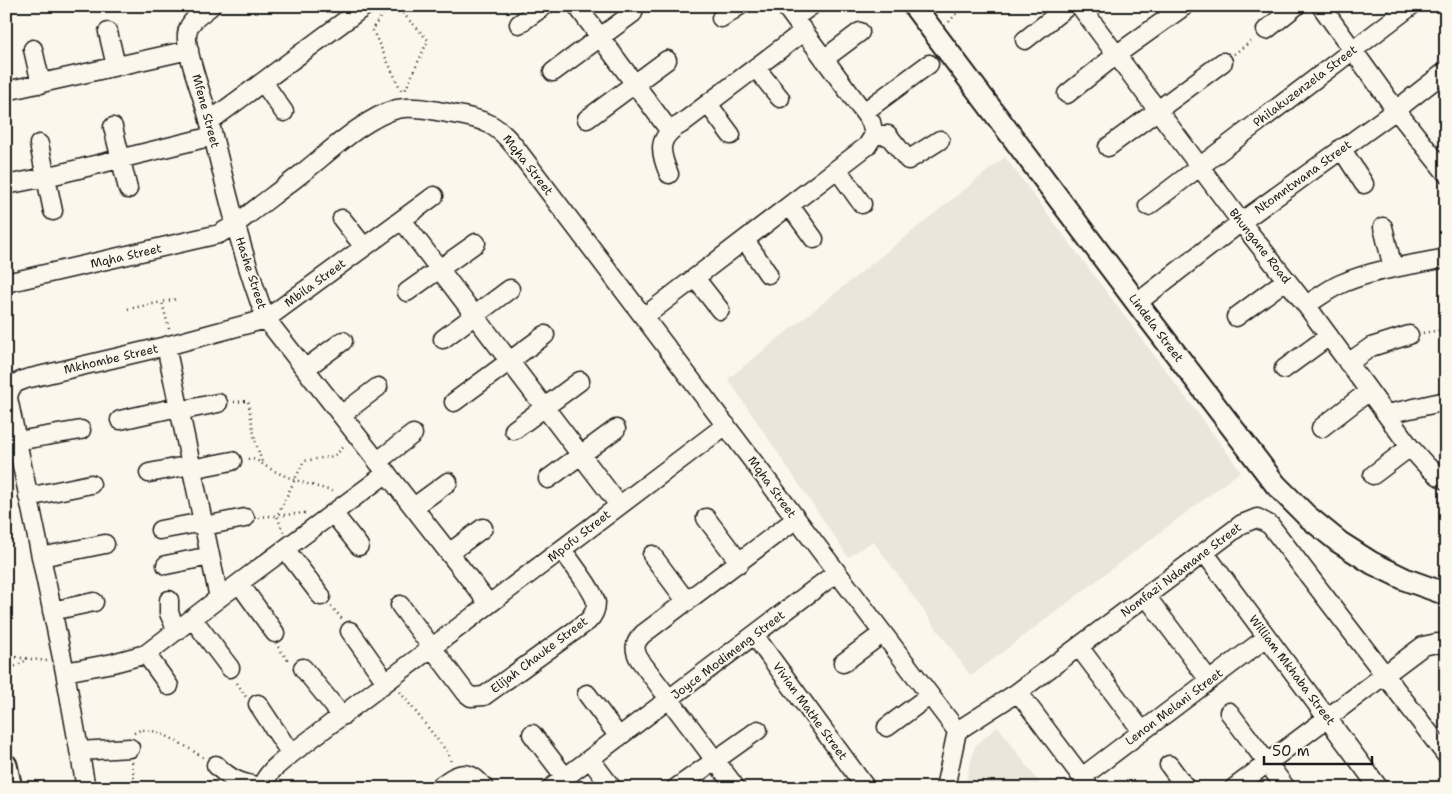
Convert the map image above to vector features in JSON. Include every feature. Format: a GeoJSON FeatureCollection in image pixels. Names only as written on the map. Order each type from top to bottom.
{"type":"FeatureCollection","features":[{"type":"Feature","properties":{"kind":"street","name":"Mfene Street"},"geometry":{"type":"LineString","coordinates":[[211,6],[193,21],[187,34],[189,50],[236,224]]}},
{"type":"Feature","properties":{"kind":"street"},"geometry":{"type":"LineString","coordinates":[[519,24],[544,6]]}},
{"type":"Feature","properties":{"kind":"street"},"geometry":{"type":"LineString","coordinates":[[577,6],[669,130]]}},
{"type":"Feature","properties":{"kind":"street"},"geometry":{"type":"LineString","coordinates":[[721,18],[739,6]]}},
{"type":"Feature","properties":{"kind":"street"},"geometry":{"type":"LineString","coordinates":[[669,174],[662,150],[663,139],[669,130],[681,124],[756,68],[794,19],[811,6]]}},
{"type":"Feature","properties":{"kind":"street","name":"Lindela Street"},"geometry":{"type":"LineString","coordinates":[[914,6],[1276,485],[1307,516],[1339,542],[1372,563],[1407,580],[1446,594]]}},
{"type":"Feature","properties":{"kind":"street"},"geometry":{"type":"LineString","coordinates":[[1025,40],[1068,6]]}},
{"type":"Feature","properties":{"kind":"street","name":"Bhungane Road"},"geometry":{"type":"LineString","coordinates":[[1080,6],[1241,222],[1306,305],[1410,447],[1429,468],[1439,477],[1446,480]]}},
{"type":"Feature","properties":{"kind":"street"},"geometry":{"type":"LineString","coordinates":[[1266,30],[1296,6]]}},
{"type":"Feature","properties":{"kind":"street"},"geometry":{"type":"LineString","coordinates":[[1322,6],[1396,110],[1446,173]]}},
{"type":"Feature","properties":{"kind":"street","name":"Philakuzenzela Street"},"geometry":{"type":"LineString","coordinates":[[1148,206],[1411,6]]}},
{"type":"Feature","properties":{"kind":"street"},"geometry":{"type":"LineString","coordinates":[[1067,94],[1116,55],[1183,7]]}},
{"type":"Feature","properties":{"kind":"street"},"geometry":{"type":"LineString","coordinates":[[6,185],[121,159],[211,128],[262,82],[358,8]]}},
{"type":"Feature","properties":{"kind":"street"},"geometry":{"type":"LineString","coordinates":[[553,72],[633,13]]}},
{"type":"Feature","properties":{"kind":"street"},"geometry":{"type":"LineString","coordinates":[[645,316],[838,169],[867,146],[874,135],[871,122],[794,19]]}},
{"type":"Feature","properties":{"kind":"street"},"geometry":{"type":"LineString","coordinates":[[108,32],[116,66]]}},
{"type":"Feature","properties":{"kind":"street"},"geometry":{"type":"LineString","coordinates":[[824,59],[860,32]]}},
{"type":"Feature","properties":{"kind":"street"},"geometry":{"type":"LineString","coordinates":[[33,49],[41,84]]}},
{"type":"Feature","properties":{"kind":"street"},"geometry":{"type":"LineString","coordinates":[[6,91],[189,50]]}},
{"type":"Feature","properties":{"kind":"street"},"geometry":{"type":"LineString","coordinates":[[587,119],[668,60]]}},
{"type":"Feature","properties":{"kind":"street"},"geometry":{"type":"LineString","coordinates":[[1108,147],[1223,62]]}},
{"type":"Feature","properties":{"kind":"street"},"geometry":{"type":"LineString","coordinates":[[864,112],[929,64]]}},
{"type":"Feature","properties":{"kind":"street"},"geometry":{"type":"LineString","coordinates":[[756,68],[780,98]]}},
{"type":"Feature","properties":{"kind":"street","name":"Ntomntwana Street"},"geometry":{"type":"LineString","coordinates":[[1137,303],[1241,222],[1396,110],[1446,71]]}},
{"type":"Feature","properties":{"kind":"street"},"geometry":{"type":"LineString","coordinates":[[262,82],[284,112]]}},
{"type":"Feature","properties":{"kind":"street"},"geometry":{"type":"LineString","coordinates":[[708,104],[732,135]]}},
{"type":"Feature","properties":{"kind":"street","name":"Mqha Street"},"geometry":{"type":"LineString","coordinates":[[6,283],[219,234],[236,224],[349,135],[379,116],[397,109],[428,110],[480,119],[499,129],[515,147],[645,316],[836,573],[957,731]]}},
{"type":"Feature","properties":{"kind":"street"},"geometry":{"type":"LineString","coordinates":[[113,127],[128,190]]}},
{"type":"Feature","properties":{"kind":"street"},"geometry":{"type":"LineString","coordinates":[[874,135],[888,135],[908,160],[940,140]]}},
{"type":"Feature","properties":{"kind":"street"},"geometry":{"type":"LineString","coordinates":[[38,144],[53,211]]}},
{"type":"Feature","properties":{"kind":"street"},"geometry":{"type":"LineString","coordinates":[[1341,148],[1364,184]]}},
{"type":"Feature","properties":{"kind":"street"},"geometry":{"type":"LineString","coordinates":[[838,169],[862,204]]}},
{"type":"Feature","properties":{"kind":"street","name":"Mbila Street"},"geometry":{"type":"LineString","coordinates":[[266,318],[434,196]]}},
{"type":"Feature","properties":{"kind":"street"},"geometry":{"type":"LineString","coordinates":[[790,206],[814,239]]}},
{"type":"Feature","properties":{"kind":"street"},"geometry":{"type":"LineString","coordinates":[[342,219],[364,247]]}},
{"type":"Feature","properties":{"kind":"street"},"geometry":{"type":"LineString","coordinates":[[402,220],[619,505]]}},
{"type":"Feature","properties":{"kind":"street","name":"Hashe Street"},"geometry":{"type":"LineString","coordinates":[[236,224],[250,278],[266,318],[489,604]]}},
{"type":"Feature","properties":{"kind":"street"},"geometry":{"type":"LineString","coordinates":[[1383,228],[1393,268]]}},
{"type":"Feature","properties":{"kind":"street"},"geometry":{"type":"LineString","coordinates":[[745,240],[768,274]]}},
{"type":"Feature","properties":{"kind":"street"},"geometry":{"type":"LineString","coordinates":[[407,292],[476,243]]}},
{"type":"Feature","properties":{"kind":"street"},"geometry":{"type":"LineString","coordinates":[[1306,305],[1341,283],[1393,268],[1446,258]]}},
{"type":"Feature","properties":{"kind":"street"},"geometry":{"type":"LineString","coordinates":[[695,278],[720,310]]}},
{"type":"Feature","properties":{"kind":"street"},"geometry":{"type":"LineString","coordinates":[[1236,317],[1286,280]]}},
{"type":"Feature","properties":{"kind":"street"},"geometry":{"type":"LineString","coordinates":[[443,339],[510,289]]}},
{"type":"Feature","properties":{"kind":"street","name":"Mkhombe Street"},"geometry":{"type":"LineString","coordinates":[[86,788],[64,666],[8,398],[10,388],[15,382],[170,345],[266,318]]}},
{"type":"Feature","properties":{"kind":"street"},"geometry":{"type":"LineString","coordinates":[[454,402],[545,335]]}},
{"type":"Feature","properties":{"kind":"street"},"geometry":{"type":"LineString","coordinates":[[1348,363],[1371,347],[1409,335]]}},
{"type":"Feature","properties":{"kind":"street"},"geometry":{"type":"LineString","coordinates":[[1284,369],[1329,336]]}},
{"type":"Feature","properties":{"kind":"street"},"geometry":{"type":"LineString","coordinates":[[306,368],[343,341]]}},
{"type":"Feature","properties":{"kind":"street"},"geometry":{"type":"LineString","coordinates":[[170,345],[178,409],[219,598]]}},
{"type":"Feature","properties":{"kind":"street"},"geometry":{"type":"LineString","coordinates":[[514,430],[580,381]]}},
{"type":"Feature","properties":{"kind":"street"},"geometry":{"type":"LineString","coordinates":[[341,415],[378,387]]}},
{"type":"Feature","properties":{"kind":"street"},"geometry":{"type":"LineString","coordinates":[[1321,428],[1369,392]]}},
{"type":"Feature","properties":{"kind":"street"},"geometry":{"type":"LineString","coordinates":[[1387,414],[1446,401]]}},
{"type":"Feature","properties":{"kind":"street"},"geometry":{"type":"LineString","coordinates":[[120,420],[218,403]]}},
{"type":"Feature","properties":{"kind":"street","name":"Mpofu Street"},"geometry":{"type":"LineString","coordinates":[[216,765],[238,782],[261,788],[270,772],[291,754],[726,425]]}},
{"type":"Feature","properties":{"kind":"street"},"geometry":{"type":"LineString","coordinates":[[548,479],[616,429]]}},
{"type":"Feature","properties":{"kind":"street"},"geometry":{"type":"LineString","coordinates":[[17,441],[81,430]]}},
{"type":"Feature","properties":{"kind":"street"},"geometry":{"type":"LineString","coordinates":[[64,666],[113,663],[146,654],[353,498],[413,434]]}},
{"type":"Feature","properties":{"kind":"street"},"geometry":{"type":"LineString","coordinates":[[1373,475],[1410,447]]}},
{"type":"Feature","properties":{"kind":"street"},"geometry":{"type":"LineString","coordinates":[[149,473],[232,461]]}},
{"type":"Feature","properties":{"kind":"street"},"geometry":{"type":"LineString","coordinates":[[414,507],[448,482]]}},
{"type":"Feature","properties":{"kind":"street"},"geometry":{"type":"LineString","coordinates":[[28,497],[91,484]]}},
{"type":"Feature","properties":{"kind":"street"},"geometry":{"type":"LineString","coordinates":[[333,513],[359,546]]}},
{"type":"Feature","properties":{"kind":"street"},"geometry":{"type":"LineString","coordinates":[[160,530],[245,518]]}},
{"type":"Feature","properties":{"kind":"street"},"geometry":{"type":"LineString","coordinates":[[706,518],[740,563]]}},
{"type":"Feature","properties":{"kind":"street"},"geometry":{"type":"LineString","coordinates":[[736,788],[639,659],[635,646],[637,640],[643,634],[740,563],[796,519]]}},
{"type":"Feature","properties":{"kind":"street","name":"Nomfazi Ndamane Street"},"geometry":{"type":"LineString","coordinates":[[957,731],[1018,692],[1242,524],[1253,519],[1264,520],[1270,525],[1446,755]]}},
{"type":"Feature","properties":{"kind":"street"},"geometry":{"type":"LineString","coordinates":[[449,552],[483,528]]}},
{"type":"Feature","properties":{"kind":"street"},"geometry":{"type":"LineString","coordinates":[[41,557],[105,544]]}},
{"type":"Feature","properties":{"kind":"street"},"geometry":{"type":"LineString","coordinates":[[285,549],[321,596]]}},
{"type":"Feature","properties":{"kind":"street","name":"Elijah Chauke Street"},"geometry":{"type":"LineString","coordinates":[[432,648],[466,693],[471,697],[484,696],[588,621],[596,609],[595,597],[562,549]]}},
{"type":"Feature","properties":{"kind":"street","name":"William Mkhaba Street"},"geometry":{"type":"LineString","coordinates":[[1204,552],[1380,788]]}},
{"type":"Feature","properties":{"kind":"street"},"geometry":{"type":"LineString","coordinates":[[652,555],[687,602]]}},
{"type":"Feature","properties":{"kind":"street"},"geometry":{"type":"LineString","coordinates":[[166,565],[210,556]]}},
{"type":"Feature","properties":{"kind":"street","name":"Joyce Modimeng Street"},"geometry":{"type":"LineString","coordinates":[[551,788],[836,573]]}},
{"type":"Feature","properties":{"kind":"street"},"geometry":{"type":"LineString","coordinates":[[239,583],[275,633]]}},
{"type":"Feature","properties":{"kind":"street"},"geometry":{"type":"LineString","coordinates":[[1146,596],[1209,680]]}},
{"type":"Feature","properties":{"kind":"street"},"geometry":{"type":"LineString","coordinates":[[169,600],[169,613],[177,632]]}},
{"type":"Feature","properties":{"kind":"street"},"geometry":{"type":"LineString","coordinates":[[52,611],[94,602]]}},
{"type":"Feature","properties":{"kind":"street"},"geometry":{"type":"LineString","coordinates":[[400,605],[432,648]]}},
{"type":"Feature","properties":{"kind":"street"},"geometry":{"type":"LineString","coordinates":[[193,619],[230,668]]}},
{"type":"Feature","properties":{"kind":"street"},"geometry":{"type":"LineString","coordinates":[[350,631],[388,681]]}},
{"type":"Feature","properties":{"kind":"street"},"geometry":{"type":"LineString","coordinates":[[843,663],[883,633]]}},
{"type":"Feature","properties":{"kind":"street","name":"Vivian Mathe Street"},"geometry":{"type":"LineString","coordinates":[[754,635],[866,788]]}},
{"type":"Feature","properties":{"kind":"street","name":"Lenon Melani Street"},"geometry":{"type":"LineString","coordinates":[[1086,782],[1142,731],[1267,637]]}},
{"type":"Feature","properties":{"kind":"street"},"geometry":{"type":"LineString","coordinates":[[1234,788],[1423,646],[1437,643],[1446,646]]}},
{"type":"Feature","properties":{"kind":"street"},"geometry":{"type":"LineString","coordinates":[[1079,647],[1142,731]]}},
{"type":"Feature","properties":{"kind":"street"},"geometry":{"type":"LineString","coordinates":[[146,654],[169,686]]}},
{"type":"Feature","properties":{"kind":"street"},"geometry":{"type":"LineString","coordinates":[[302,668],[342,716]]}},
{"type":"Feature","properties":{"kind":"street"},"geometry":{"type":"LineString","coordinates":[[1018,692],[1086,782]]}},
{"type":"Feature","properties":{"kind":"street"},"geometry":{"type":"LineString","coordinates":[[587,694],[619,737]]}},
{"type":"Feature","properties":{"kind":"street"},"geometry":{"type":"LineString","coordinates":[[887,726],[929,696]]}},
{"type":"Feature","properties":{"kind":"street"},"geometry":{"type":"LineString","coordinates":[[258,704],[291,754]]}},
{"type":"Feature","properties":{"kind":"street"},"geometry":{"type":"LineString","coordinates":[[1229,712],[1286,788]]}},
{"type":"Feature","properties":{"kind":"street"},"geometry":{"type":"LineString","coordinates":[[676,788],[758,730]]}},
{"type":"Feature","properties":{"kind":"street"},"geometry":{"type":"LineString","coordinates":[[945,788],[957,731]]}},
{"type":"Feature","properties":{"kind":"street"},"geometry":{"type":"LineString","coordinates":[[532,734],[566,777]]}},
{"type":"Feature","properties":{"kind":"street"},"geometry":{"type":"LineString","coordinates":[[79,751],[130,748]]}},
{"type":"Feature","properties":{"kind":"street"},"geometry":{"type":"LineString","coordinates":[[590,759],[612,788]]}},
{"type":"Feature","properties":{"kind":"street"},"geometry":{"type":"LineString","coordinates":[[6,765],[11,788]]}},
{"type":"Feature","properties":{"kind":"street"},"geometry":{"type":"LineString","coordinates":[[1169,765],[1186,788]]}},
{"type":"Feature","properties":{"kind":"street"},"geometry":{"type":"LineString","coordinates":[[438,788],[456,775],[471,776],[477,779],[484,788]]}},
{"type":"Feature","properties":{"kind":"path"},"geometry":{"type":"LineString","coordinates":[[389,6],[372,29],[402,91],[397,109]]}},
{"type":"Feature","properties":{"kind":"path"},"geometry":{"type":"LineString","coordinates":[[396,6],[428,40],[397,109]]}},
{"type":"Feature","properties":{"kind":"path"},"geometry":{"type":"LineString","coordinates":[[948,23],[963,6]]}},
{"type":"Feature","properties":{"kind":"path"},"geometry":{"type":"LineString","coordinates":[[1223,62],[1266,30]]}},
{"type":"Feature","properties":{"kind":"path"},"geometry":{"type":"LineString","coordinates":[[128,309],[177,299]]}},
{"type":"Feature","properties":{"kind":"path"},"geometry":{"type":"LineString","coordinates":[[162,302],[170,345]]}},
{"type":"Feature","properties":{"kind":"path"},"geometry":{"type":"LineString","coordinates":[[1409,335],[1446,329]]}},
{"type":"Feature","properties":{"kind":"path"},"geometry":{"type":"LineString","coordinates":[[218,403],[248,401],[262,464]]}},
{"type":"Feature","properties":{"kind":"path"},"geometry":{"type":"LineString","coordinates":[[277,516],[304,461],[334,456],[357,436]]}},
{"type":"Feature","properties":{"kind":"path"},"geometry":{"type":"LineString","coordinates":[[232,461],[254,459],[294,480],[353,498]]}},
{"type":"Feature","properties":{"kind":"path"},"geometry":{"type":"LineString","coordinates":[[245,518],[324,511],[333,513]]}},
{"type":"Feature","properties":{"kind":"path"},"geometry":{"type":"LineString","coordinates":[[321,596],[343,620],[350,631]]}},
{"type":"Feature","properties":{"kind":"path"},"geometry":{"type":"LineString","coordinates":[[275,633],[274,642],[290,664],[302,668]]}},
{"type":"Feature","properties":{"kind":"path"},"geometry":{"type":"LineString","coordinates":[[6,656],[51,662],[64,666]]}},
{"type":"Feature","properties":{"kind":"path"},"geometry":{"type":"LineString","coordinates":[[6,671],[28,660]]}},
{"type":"Feature","properties":{"kind":"path"},"geometry":{"type":"LineString","coordinates":[[230,668],[245,697],[258,704]]}},
{"type":"Feature","properties":{"kind":"path"},"geometry":{"type":"LineString","coordinates":[[388,681],[448,754],[456,775]]}},
{"type":"Feature","properties":{"kind":"path"},"geometry":{"type":"LineString","coordinates":[[135,788],[130,748],[132,734],[142,730],[155,732],[183,745],[216,765]]}},
{"type":"Feature","properties":{"kind":"shaded area"},"geometry":{"type":"Polygon","coordinates":[[[1005,157],[1241,471],[971,676],[873,541],[848,557],[728,379],[1005,157]]]}},
{"type":"Feature","properties":{"kind":"shaded area"},"geometry":{"type":"Polygon","coordinates":[[[998,726],[1043,788],[964,788],[975,746],[998,726]]]}}]}
